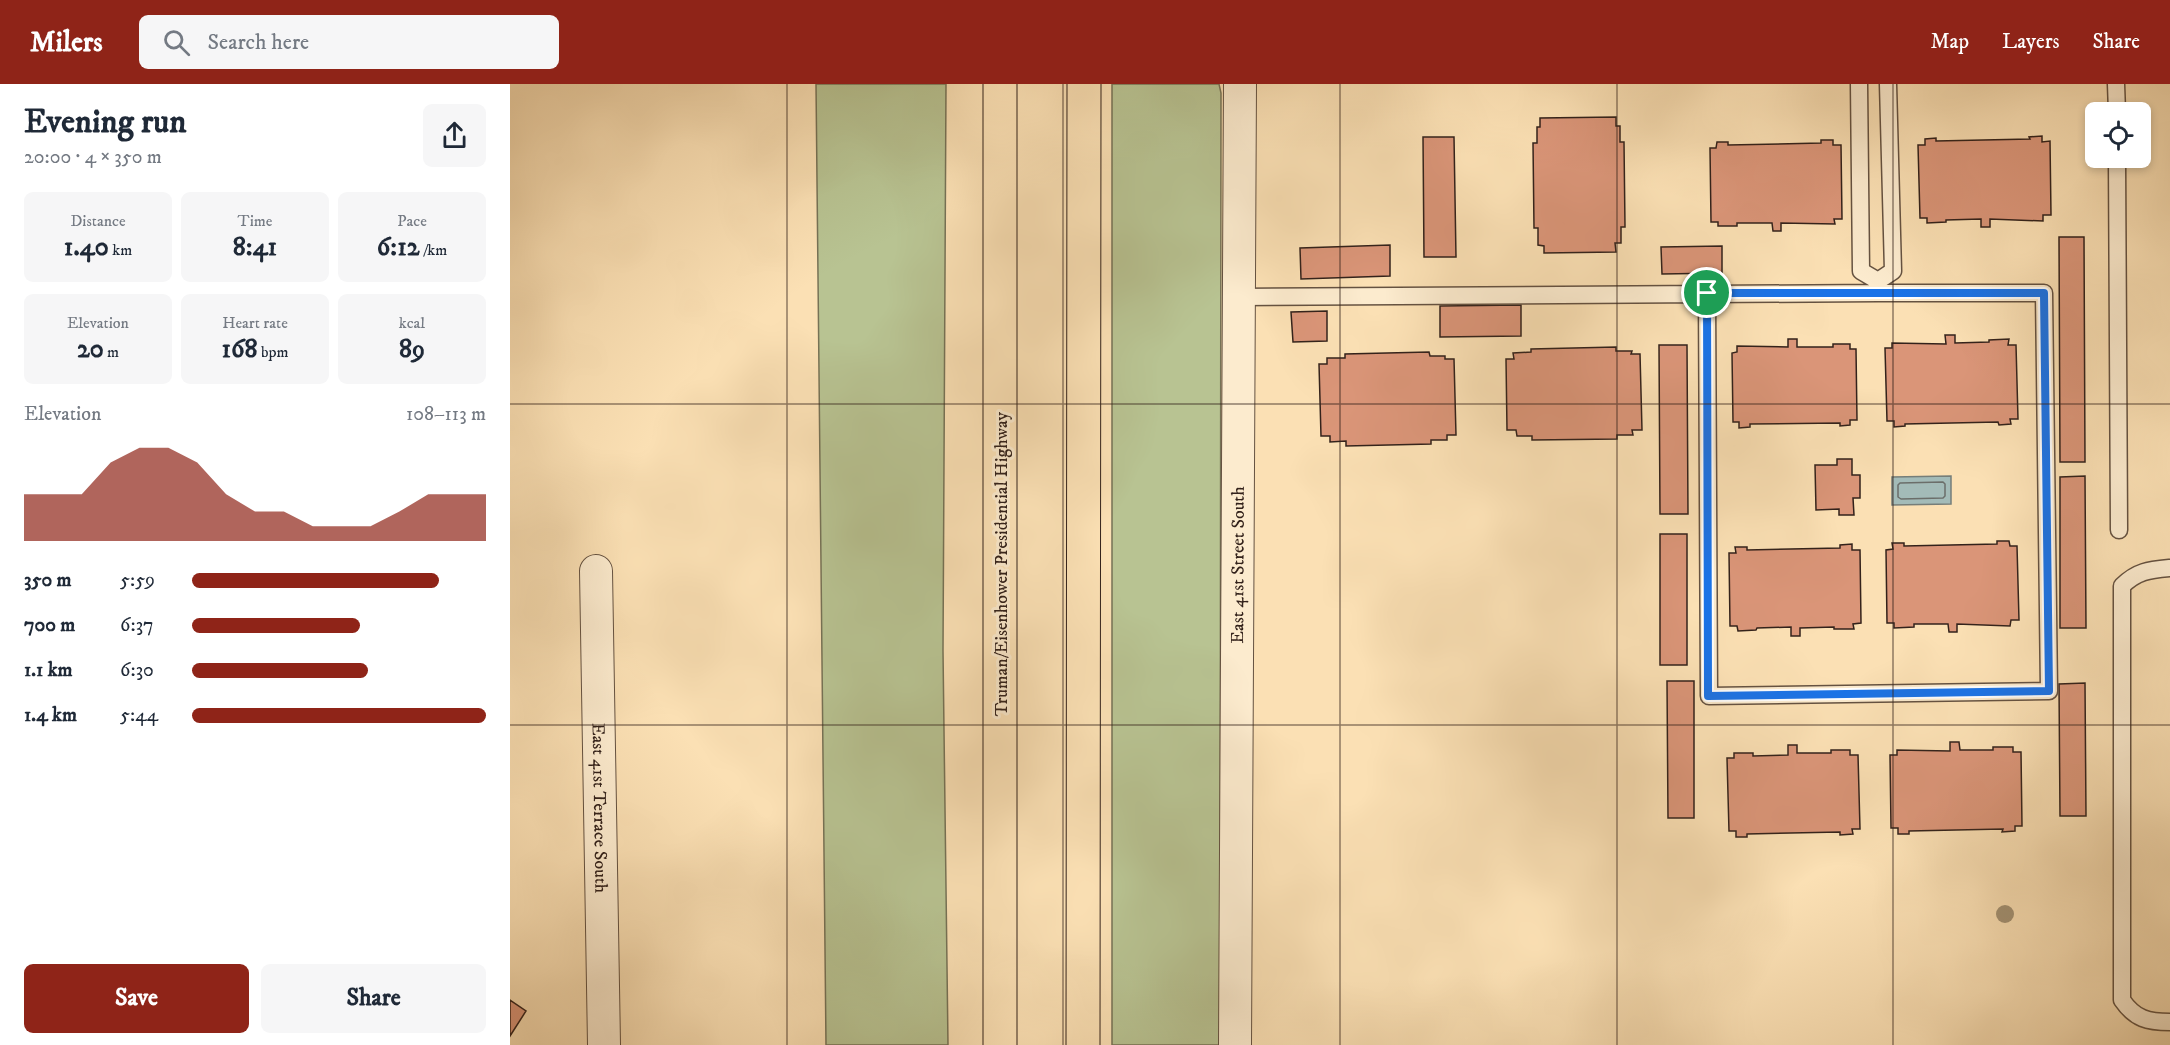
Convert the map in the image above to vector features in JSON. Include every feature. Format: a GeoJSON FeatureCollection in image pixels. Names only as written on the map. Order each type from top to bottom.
{"type":"FeatureCollection","features":[{"type":"Feature","properties":{"kind":"highway","name":"Truman/Eisenhower Presidential Highway"},"geometry":{"type":"LineString","coordinates":[[1000,84],[1000,1045]]}},
{"type":"Feature","properties":{"kind":"highway"},"geometry":{"type":"LineString","coordinates":[[1083,1045],[1084,84]]}},
{"type":"Feature","properties":{"kind":"street","name":"East 41st Street South"},"geometry":{"type":"LineString","coordinates":[[1235,1045],[1240,84]]}},
{"type":"Feature","properties":{"kind":"street","name":"East 41st Terrace South"},"geometry":{"type":"LineString","coordinates":[[596,571],[604,1045]]}},
{"type":"Feature","properties":{"kind":"lane"},"geometry":{"type":"LineString","coordinates":[[1859,84],[1861,272],[1878,287]]}},
{"type":"Feature","properties":{"kind":"lane"},"geometry":{"type":"LineString","coordinates":[[1878,287],[1893,271],[1888,84]]}},
{"type":"Feature","properties":{"kind":"lane"},"geometry":{"type":"LineString","coordinates":[[2116,84],[2117,102]]}},
{"type":"Feature","properties":{"kind":"lane"},"geometry":{"type":"LineString","coordinates":[[2117,168],[2119,530]]}},
{"type":"Feature","properties":{"kind":"lane"},"geometry":{"type":"LineString","coordinates":[[1239,297],[1707,293],[1878,287],[2044,293],[2049,691],[1708,696],[1707,293]]}},
{"type":"Feature","properties":{"kind":"lane"},"geometry":{"type":"LineString","coordinates":[[2170,568],[2152,569],[2133,576],[2122,586],[2122,1000],[2129,1011],[2142,1020],[2170,1022]]}},
{"type":"Feature","properties":{"kind":"green space"},"geometry":{"type":"Polygon","coordinates":[[[816,84],[946,84],[943,651],[948,1045],[826,1045],[816,84]]]}},
{"type":"Feature","properties":{"kind":"green space"},"geometry":{"type":"Polygon","coordinates":[[[1112,84],[1219,84],[1221,93],[1220,1045],[1112,1045],[1112,84]]]}},
{"type":"Feature","properties":{"kind":"water"},"geometry":{"type":"Polygon","coordinates":[[[1951,476],[1951,504],[1892,505],[1892,477],[1951,476]]]}},
{"type":"Feature","properties":{"kind":"building"},"geometry":{"type":"Polygon","coordinates":[[[1616,117],[1616,126],[1620,126],[1620,142],[1624,142],[1625,227],[1621,227],[1621,243],[1615,243],[1616,252],[1544,253],[1544,246],[1538,245],[1538,228],[1534,228],[1533,143],[1537,143],[1537,127],[1540,127],[1540,118],[1616,117]]]}},
{"type":"Feature","properties":{"kind":"building"},"geometry":{"type":"Polygon","coordinates":[[[2042,136],[2042,142],[2050,141],[2051,215],[2043,215],[2043,221],[1990,219],[1990,227],[1981,227],[1981,219],[1927,223],[1927,218],[1920,218],[1918,145],[1925,145],[1925,139],[1936,138],[1936,141],[2030,139],[2029,137],[2042,136]]]}},
{"type":"Feature","properties":{"kind":"building"},"geometry":{"type":"Polygon","coordinates":[[[1423,137],[1454,137],[1456,257],[1424,257],[1423,137]]]}},
{"type":"Feature","properties":{"kind":"building"},"geometry":{"type":"Polygon","coordinates":[[[1821,140],[1833,140],[1833,145],[1841,145],[1842,219],[1834,219],[1835,224],[1781,223],[1781,231],[1773,231],[1772,223],[1737,223],[1737,226],[1718,226],[1718,222],[1711,222],[1710,148],[1716,148],[1717,142],[1728,142],[1728,145],[1821,143],[1821,140]]]}},
{"type":"Feature","properties":{"kind":"building"},"geometry":{"type":"Polygon","coordinates":[[[2059,237],[2084,237],[2085,462],[2060,462],[2059,237]]]}},
{"type":"Feature","properties":{"kind":"building"},"geometry":{"type":"Polygon","coordinates":[[[1390,245],[1390,276],[1301,279],[1300,248],[1390,245]]]}},
{"type":"Feature","properties":{"kind":"building"},"geometry":{"type":"Polygon","coordinates":[[[1722,246],[1722,273],[1662,274],[1661,247],[1722,246]]]}},
{"type":"Feature","properties":{"kind":"building"},"geometry":{"type":"Polygon","coordinates":[[[1521,305],[1521,336],[1440,337],[1440,306],[1521,305]]]}},
{"type":"Feature","properties":{"kind":"building"},"geometry":{"type":"Polygon","coordinates":[[[1327,311],[1327,341],[1293,342],[1291,312],[1327,311]]]}},
{"type":"Feature","properties":{"kind":"building"},"geometry":{"type":"Polygon","coordinates":[[[1945,335],[1955,335],[1955,343],[2009,339],[2008,345],[2016,345],[2018,419],[2010,419],[2011,424],[1999,425],[1998,422],[1905,424],[1905,426],[1894,427],[1894,421],[1887,421],[1885,348],[1892,348],[1892,343],[1946,344],[1945,335]]]}},
{"type":"Feature","properties":{"kind":"building"},"geometry":{"type":"Polygon","coordinates":[[[1788,339],[1797,339],[1797,347],[1833,347],[1833,344],[1850,344],[1850,349],[1856,349],[1857,420],[1850,420],[1850,425],[1840,426],[1840,423],[1750,424],[1750,427],[1739,428],[1739,422],[1733,422],[1732,353],[1737,352],[1737,346],[1788,347],[1788,339]]]}},
{"type":"Feature","properties":{"kind":"building"},"geometry":{"type":"Polygon","coordinates":[[[1659,345],[1687,345],[1688,514],[1660,514],[1659,345]]]}},
{"type":"Feature","properties":{"kind":"building"},"geometry":{"type":"Polygon","coordinates":[[[1616,347],[1616,351],[1632,351],[1631,354],[1640,354],[1642,430],[1632,430],[1633,435],[1617,435],[1617,439],[1532,440],[1532,436],[1517,436],[1516,430],[1507,430],[1506,359],[1514,359],[1513,353],[1531,352],[1531,349],[1616,347]]]}},
{"type":"Feature","properties":{"kind":"building"},"geometry":{"type":"Polygon","coordinates":[[[1429,352],[1430,356],[1445,356],[1445,359],[1454,359],[1456,435],[1447,435],[1447,440],[1431,440],[1431,444],[1346,446],[1346,441],[1330,442],[1330,436],[1321,436],[1319,364],[1327,364],[1327,358],[1345,358],[1345,354],[1429,352]]]}},
{"type":"Feature","properties":{"kind":"building"},"geometry":{"type":"Polygon","coordinates":[[[1837,459],[1852,459],[1852,475],[1860,475],[1860,498],[1853,498],[1854,515],[1839,515],[1839,509],[1816,510],[1815,465],[1837,465],[1837,459]]]}},
{"type":"Feature","properties":{"kind":"building"},"geometry":{"type":"Polygon","coordinates":[[[2085,476],[2086,628],[2060,628],[2060,477],[2085,476]]]}},
{"type":"Feature","properties":{"kind":"building"},"geometry":{"type":"Polygon","coordinates":[[[1660,534],[1687,534],[1687,665],[1660,665],[1660,534]]]}},
{"type":"Feature","properties":{"kind":"building"},"geometry":{"type":"Polygon","coordinates":[[[1997,541],[2009,541],[2010,546],[2017,546],[2019,620],[2011,620],[2010,626],[1957,624],[1957,632],[1949,632],[1948,624],[1914,624],[1914,627],[1894,628],[1894,623],[1887,623],[1886,550],[1893,549],[1892,543],[1904,543],[1904,546],[1997,544],[1997,541]]]}},
{"type":"Feature","properties":{"kind":"building"},"geometry":{"type":"Polygon","coordinates":[[[1852,544],[1852,550],[1860,550],[1861,623],[1853,624],[1854,629],[1800,628],[1800,636],[1791,636],[1791,627],[1738,631],[1737,626],[1730,626],[1729,553],[1736,553],[1735,547],[1747,547],[1747,550],[1840,548],[1840,545],[1852,544]]]}},
{"type":"Feature","properties":{"kind":"building"},"geometry":{"type":"Polygon","coordinates":[[[1667,681],[1694,681],[1694,818],[1668,818],[1667,681]]]}},
{"type":"Feature","properties":{"kind":"building"},"geometry":{"type":"Polygon","coordinates":[[[2085,683],[2086,816],[2060,816],[2059,684],[2085,683]]]}},
{"type":"Feature","properties":{"kind":"building"},"geometry":{"type":"Polygon","coordinates":[[[1950,742],[1959,742],[1960,750],[1993,750],[1993,747],[2013,747],[2013,752],[2021,752],[2022,826],[2015,826],[2015,831],[2002,832],[2003,829],[1909,831],[1909,834],[1898,834],[1898,828],[1891,828],[1890,755],[1897,755],[1897,750],[1950,751],[1950,742]]]}},
{"type":"Feature","properties":{"kind":"building"},"geometry":{"type":"Polygon","coordinates":[[[1788,745],[1797,745],[1797,753],[1831,753],[1831,750],[1850,750],[1850,755],[1858,755],[1860,829],[1852,829],[1853,834],[1840,835],[1840,832],[1747,834],[1747,837],[1736,837],[1736,831],[1729,831],[1727,758],[1734,758],[1734,753],[1753,753],[1753,756],[1788,755],[1788,745]]]}},
{"type":"Feature","properties":{"kind":"building"},"geometry":{"type":"Polygon","coordinates":[[[510,1000],[526,1011],[510,1036],[510,1000]]]}},
{"type":"Feature","properties":{"kind":"route"},"geometry":{"type":"LineString","coordinates":[[1707,293],[2044,293],[2049,691],[1708,696],[1707,293]]}}]}
